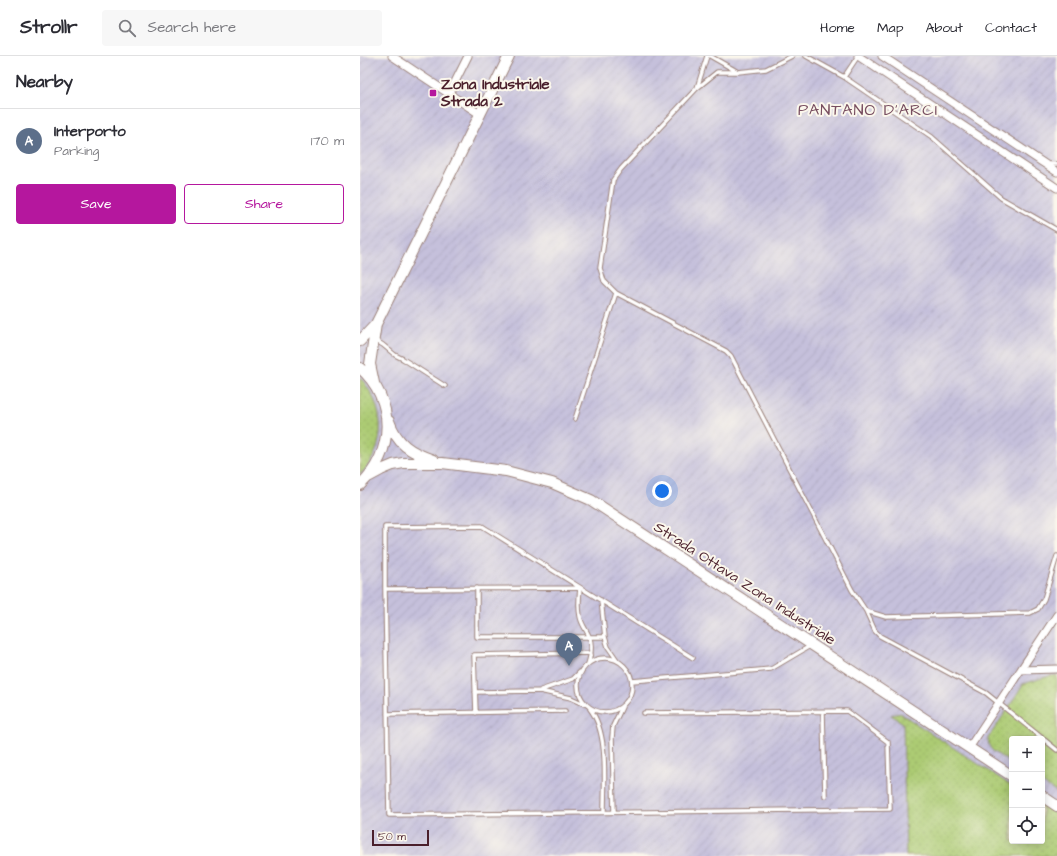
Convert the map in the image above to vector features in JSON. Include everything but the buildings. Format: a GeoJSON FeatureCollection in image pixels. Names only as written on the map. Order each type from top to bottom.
{"type":"FeatureCollection","features":[{"type":"Feature","properties":{"kind":"main road"},"geometry":{"type":"LineString","coordinates":[[374,383],[365,338],[376,324],[509,56]]}},
{"type":"Feature","properties":{"kind":"main road"},"geometry":{"type":"LineString","coordinates":[[360,368],[374,383],[382,398],[392,430],[403,445],[416,454],[442,463]]}},
{"type":"Feature","properties":{"kind":"main road"},"geometry":{"type":"LineString","coordinates":[[360,485],[368,477],[378,462],[385,445],[387,415]]}},
{"type":"Feature","properties":{"kind":"main road"},"geometry":{"type":"LineString","coordinates":[[368,477],[394,465],[419,462],[442,463]]}},
{"type":"Feature","properties":{"kind":"main road","name":"Strada Ottava Zona Industriale"},"geometry":{"type":"LineString","coordinates":[[442,463],[512,473],[552,483],[591,500],[1009,774]]}},
{"type":"Feature","properties":{"kind":"main road"},"geometry":{"type":"LineString","coordinates":[[1045,798],[1057,806]]}},
{"type":"Feature","properties":{"kind":"street"},"geometry":{"type":"LineString","coordinates":[[392,56],[481,115]]}},
{"type":"Feature","properties":{"kind":"street"},"geometry":{"type":"LineString","coordinates":[[449,94],[468,56]]}},
{"type":"Feature","properties":{"kind":"street"},"geometry":{"type":"LineString","coordinates":[[858,56],[1057,188]]}},
{"type":"Feature","properties":{"kind":"street"},"geometry":{"type":"LineString","coordinates":[[882,56],[1057,172]]}},
{"type":"Feature","properties":{"kind":"street"},"geometry":{"type":"LineString","coordinates":[[969,748],[1057,615]]}},
{"type":"Feature","properties":{"kind":"street"},"geometry":{"type":"LineString","coordinates":[[1021,670],[1057,669]]}},
{"type":"Feature","properties":{"kind":"lane"},"geometry":{"type":"LineString","coordinates":[[696,89],[709,56],[738,72]]}},
{"type":"Feature","properties":{"kind":"lane"},"geometry":{"type":"LineString","coordinates":[[792,56],[766,69],[738,72],[717,72],[696,89],[621,170],[613,180],[600,268],[604,281],[616,293],[726,351],[731,356],[852,590],[866,611],[875,631],[880,636],[986,693],[1057,750]]}},
{"type":"Feature","properties":{"kind":"lane"},"geometry":{"type":"LineString","coordinates":[[806,56],[844,77],[932,137],[1001,198],[1057,230]]}},
{"type":"Feature","properties":{"kind":"lane"},"geometry":{"type":"LineString","coordinates":[[844,77],[858,56]]}},
{"type":"Feature","properties":{"kind":"lane"},"geometry":{"type":"LineString","coordinates":[[1045,164],[1057,164]]}},
{"type":"Feature","properties":{"kind":"lane"},"geometry":{"type":"LineString","coordinates":[[575,419],[616,293]]}},
{"type":"Feature","properties":{"kind":"lane"},"geometry":{"type":"LineString","coordinates":[[365,338],[383,344],[395,356],[403,358],[445,386]]}},
{"type":"Feature","properties":{"kind":"lane"},"geometry":{"type":"LineString","coordinates":[[644,713],[847,711],[888,742],[890,809],[389,815],[385,527],[482,526],[693,658]]}},
{"type":"Feature","properties":{"kind":"lane"},"geometry":{"type":"LineString","coordinates":[[866,611],[886,617],[1030,613],[1038,609],[1044,599],[1057,556]]}},
{"type":"Feature","properties":{"kind":"lane"},"geometry":{"type":"LineString","coordinates":[[477,588],[477,637],[605,637]]}},
{"type":"Feature","properties":{"kind":"lane"},"geometry":{"type":"LineString","coordinates":[[385,589],[580,588]]}},
{"type":"Feature","properties":{"kind":"lane"},"geometry":{"type":"LineString","coordinates":[[580,588],[578,599],[580,616],[584,628],[590,637],[591,653],[588,664]]}},
{"type":"Feature","properties":{"kind":"lane"},"geometry":{"type":"LineString","coordinates":[[601,600],[605,637],[608,647],[618,661]]}},
{"type":"Feature","properties":{"kind":"lane"},"geometry":{"type":"LineString","coordinates":[[632,681],[771,669],[813,645]]}},
{"type":"Feature","properties":{"kind":"lane"},"geometry":{"type":"LineString","coordinates":[[476,712],[474,655],[591,653]]}},
{"type":"Feature","properties":{"kind":"lane"},"geometry":{"type":"LineString","coordinates":[[540,691],[573,679],[588,664],[594,660],[602,658],[610,658],[618,661],[624,665],[630,673],[632,690],[629,699],[623,706],[613,726],[614,812]]}},
{"type":"Feature","properties":{"kind":"lane"},"geometry":{"type":"LineString","coordinates":[[582,670],[577,684],[581,698],[585,704]]}},
{"type":"Feature","properties":{"kind":"lane"},"geometry":{"type":"LineString","coordinates":[[475,692],[540,691],[571,698],[598,712],[616,710],[623,706]]}},
{"type":"Feature","properties":{"kind":"lane"},"geometry":{"type":"LineString","coordinates":[[590,708],[596,716],[600,726],[602,739],[604,812]]}},
{"type":"Feature","properties":{"kind":"lane"},"geometry":{"type":"LineString","coordinates":[[387,714],[565,711]]}},
{"type":"Feature","properties":{"kind":"lane"},"geometry":{"type":"LineString","coordinates":[[823,712],[825,796]]}},
{"type":"Feature","properties":{"kind":"shaded area"},"geometry":{"type":"Polygon","coordinates":[[[360,56],[1057,56],[1057,856],[360,856],[360,56]]]}},
{"type":"Feature","properties":{"kind":"green space"},"geometry":{"type":"Polygon","coordinates":[[[360,377],[375,401],[379,413],[380,426],[376,451],[360,475],[360,377]]]}},
{"type":"Feature","properties":{"kind":"green space"},"geometry":{"type":"Polygon","coordinates":[[[1057,675],[1057,793],[1045,785],[1045,736],[1009,736],[1009,762],[993,751],[989,745],[988,738],[1023,684],[1057,675]]]}},
{"type":"Feature","properties":{"kind":"green space"},"geometry":{"type":"Polygon","coordinates":[[[900,713],[1009,784],[1009,844],[1045,844],[1045,807],[1057,815],[1057,856],[906,856],[903,723],[891,715],[900,713]]]}},
{"type":"Feature","properties":{"kind":"place","name":"Zona Industriale Strada 2"},"geometry":{"type":"Point","coordinates":[433,93]}},
{"type":"Feature","properties":{"kind":"place","name":"Interporto"},"geometry":{"type":"Point","coordinates":[569,666]}},
{"type":"Feature","properties":{"kind":"district","name":"PANTANO D'ARCI"},"geometry":{"type":"Point","coordinates":[868,109]}}]}
